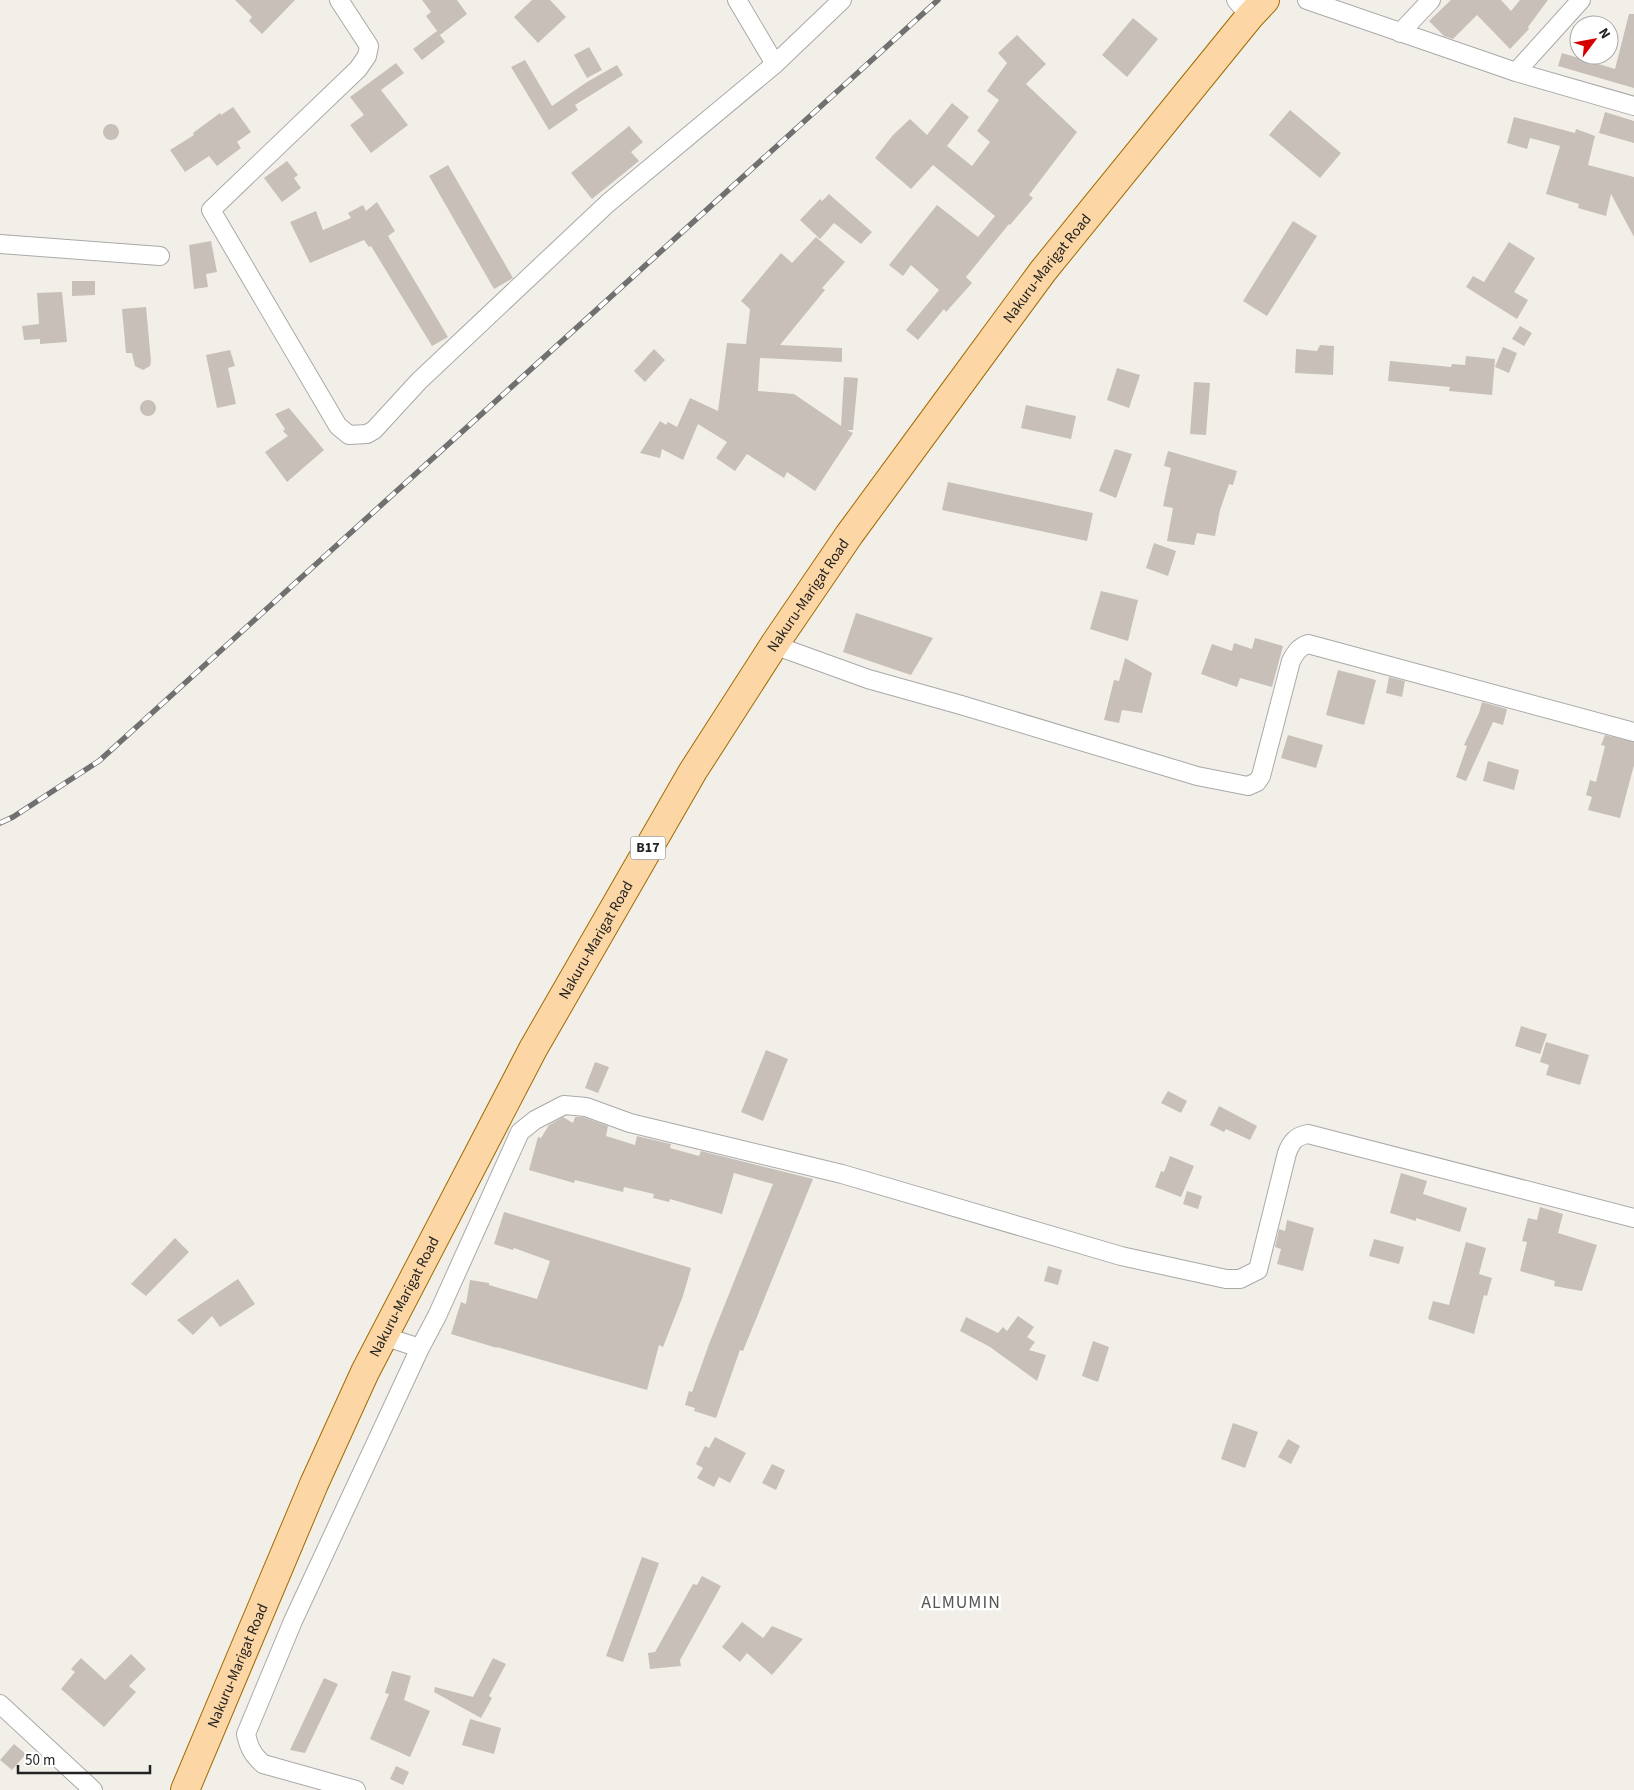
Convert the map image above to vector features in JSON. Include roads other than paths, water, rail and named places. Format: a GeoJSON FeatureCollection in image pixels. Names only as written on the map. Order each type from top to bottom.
{"type":"FeatureCollection","features":[{"type":"Feature","properties":{"kind":"main road","name":"Nakuru-Marigat Road"},"geometry":{"type":"LineString","coordinates":[[185,1790],[314,1484],[383,1336],[533,1049],[693,771],[774,645],[849,535],[1043,271],[1250,5]]}},
{"type":"Feature","properties":{"kind":"street"},"geometry":{"type":"LineString","coordinates":[[339,0],[369,46],[367,56],[358,69],[211,210],[338,426],[349,435],[366,434],[374,430],[419,381],[608,203],[775,64],[842,0]]}},
{"type":"Feature","properties":{"kind":"street"},"geometry":{"type":"LineString","coordinates":[[736,0],[775,64]]}},
{"type":"Feature","properties":{"kind":"street"},"geometry":{"type":"LineString","coordinates":[[1307,0],[1516,72],[1634,106]]}},
{"type":"Feature","properties":{"kind":"street"},"geometry":{"type":"LineString","coordinates":[[1400,33],[1431,0]]}},
{"type":"Feature","properties":{"kind":"street"},"geometry":{"type":"LineString","coordinates":[[1516,72],[1581,0]]}},
{"type":"Feature","properties":{"kind":"street"},"geometry":{"type":"LineString","coordinates":[[0,244],[160,256]]}},
{"type":"Feature","properties":{"kind":"street"},"geometry":{"type":"LineString","coordinates":[[774,645],[868,679],[1197,776],[1248,786],[1257,782],[1261,776],[1291,661],[1297,650],[1308,644],[1634,732]]}},
{"type":"Feature","properties":{"kind":"street"},"geometry":{"type":"LineString","coordinates":[[356,1790],[263,1764],[254,1756],[248,1746],[246,1734],[293,1621],[420,1348],[437,1316],[520,1132],[535,1120],[564,1105],[586,1107],[630,1123],[842,1174],[1121,1256],[1226,1279],[1240,1279],[1258,1270],[1287,1153],[1295,1139],[1300,1135],[1308,1134],[1634,1218]]}},
{"type":"Feature","properties":{"kind":"street"},"geometry":{"type":"LineString","coordinates":[[383,1336],[420,1348]]}},
{"type":"Feature","properties":{"kind":"street"},"geometry":{"type":"LineString","coordinates":[[0,1704],[93,1790]]}},
{"type":"Feature","properties":{"kind":"railway"},"geometry":{"type":"LineString","coordinates":[[0,823],[13,817],[99,761],[938,0]]}},
{"type":"Feature","properties":{"kind":"district","name":"ALMUMIN"},"geometry":{"type":"Point","coordinates":[961,1602]}}]}
